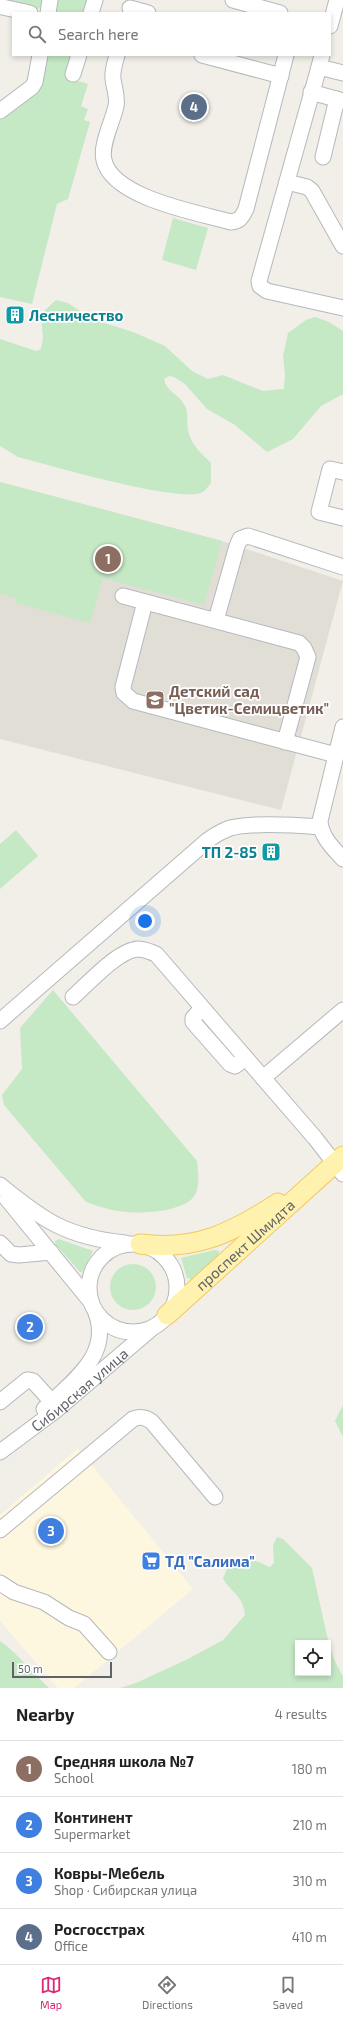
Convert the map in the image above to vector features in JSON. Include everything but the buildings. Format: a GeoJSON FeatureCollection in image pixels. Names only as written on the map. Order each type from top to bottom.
{"type":"FeatureCollection","features":[{"type":"Feature","properties":{"kind":"main road","name":"проспект Шмидта"},"geometry":{"type":"LineString","coordinates":[[135,1244],[173,1246],[207,1240],[224,1234],[245,1224],[336,1167]]}},
{"type":"Feature","properties":{"kind":"main road","name":"проспект Шмидта"},"geometry":{"type":"LineString","coordinates":[[161,1321],[336,1167]]}},
{"type":"Feature","properties":{"kind":"street"},"geometry":{"type":"LineString","coordinates":[[48,12],[50,0]]}},
{"type":"Feature","properties":{"kind":"street"},"geometry":{"type":"LineString","coordinates":[[91,12],[95,0]]}},
{"type":"Feature","properties":{"kind":"street"},"geometry":{"type":"LineString","coordinates":[[233,0],[276,12]]}},
{"type":"Feature","properties":{"kind":"street"},"geometry":{"type":"LineString","coordinates":[[331,22],[337,0]]}},
{"type":"Feature","properties":{"kind":"street"},"geometry":{"type":"LineString","coordinates":[[2,7],[25,12]]}},
{"type":"Feature","properties":{"kind":"street"},"geometry":{"type":"LineString","coordinates":[[130,7],[145,12]]}},
{"type":"Feature","properties":{"kind":"street"},"geometry":{"type":"LineString","coordinates":[[0,111],[32,87],[35,82],[40,56]]}},
{"type":"Feature","properties":{"kind":"street"},"geometry":{"type":"LineString","coordinates":[[73,74],[79,56]]}},
{"type":"Feature","properties":{"kind":"street"},"geometry":{"type":"LineString","coordinates":[[117,56],[112,73],[116,106],[103,150],[106,166],[121,184],[140,195],[231,222],[242,218],[246,210],[286,56]]}},
{"type":"Feature","properties":{"kind":"street"},"geometry":{"type":"LineString","coordinates":[[206,56],[281,76]]}},
{"type":"Feature","properties":{"kind":"street"},"geometry":{"type":"LineString","coordinates":[[343,74],[320,61],[259,282],[260,286],[267,291],[343,308]]}},
{"type":"Feature","properties":{"kind":"street"},"geometry":{"type":"LineString","coordinates":[[311,92],[340,100],[323,157]]}},
{"type":"Feature","properties":{"kind":"street"},"geometry":{"type":"LineString","coordinates":[[287,182],[307,187],[312,191],[343,246]]}},
{"type":"Feature","properties":{"kind":"street"},"geometry":{"type":"LineString","coordinates":[[343,472],[330,469],[319,512],[343,518]]}},
{"type":"Feature","properties":{"kind":"street"},"geometry":{"type":"LineString","coordinates":[[216,620],[236,546],[244,537],[248,536],[343,567]]}},
{"type":"Feature","properties":{"kind":"street"},"geometry":{"type":"LineString","coordinates":[[123,596],[294,640],[304,648],[308,656],[285,742]]}},
{"type":"Feature","properties":{"kind":"street"},"geometry":{"type":"LineString","coordinates":[[145,602],[123,687],[128,697],[133,701],[336,755]]}},
{"type":"Feature","properties":{"kind":"street"},"geometry":{"type":"LineString","coordinates":[[343,727],[336,755],[337,777],[320,814],[320,826],[325,838],[343,859]]}},
{"type":"Feature","properties":{"kind":"street"},"geometry":{"type":"LineString","coordinates":[[0,1021],[208,840],[220,832],[230,828],[251,826],[320,826]]}},
{"type":"Feature","properties":{"kind":"street"},"geometry":{"type":"LineString","coordinates":[[74,997],[122,955],[130,951],[143,950],[156,954],[263,1078],[336,1167]]}},
{"type":"Feature","properties":{"kind":"street"},"geometry":{"type":"LineString","coordinates":[[263,1078],[343,1010]]}},
{"type":"Feature","properties":{"kind":"street"},"geometry":{"type":"LineString","coordinates":[[0,1185],[37,1214],[60,1228],[92,1239],[151,1247],[161,1254],[169,1262],[177,1283],[177,1295],[161,1321],[137,1332],[120,1330],[104,1321],[51,1252],[0,1190]]}},
{"type":"Feature","properties":{"kind":"street"},"geometry":{"type":"LineString","coordinates":[[0,1243],[11,1254],[19,1256],[51,1252]]}},
{"type":"Feature","properties":{"kind":"street"},"geometry":{"type":"LineString","coordinates":[[92,1304],[89,1290],[90,1278],[97,1262],[114,1248],[135,1244]]}},
{"type":"Feature","properties":{"kind":"street","name":"Сибирская улица"},"geometry":{"type":"LineString","coordinates":[[1,1451],[81,1372],[96,1352],[99,1344],[100,1327],[92,1304]]}},
{"type":"Feature","properties":{"kind":"street","name":"Сибирская улица"},"geometry":{"type":"LineString","coordinates":[[1,1451],[55,1411],[161,1321]]}},
{"type":"Feature","properties":{"kind":"street"},"geometry":{"type":"LineString","coordinates":[[0,1402],[27,1380],[33,1381],[51,1401]]}},
{"type":"Feature","properties":{"kind":"street"},"geometry":{"type":"LineString","coordinates":[[0,1530],[133,1419],[140,1416],[147,1418],[152,1422],[215,1497]]}},
{"type":"Feature","properties":{"kind":"street"},"geometry":{"type":"LineString","coordinates":[[0,1583],[14,1592],[44,1602],[69,1618],[84,1624],[109,1652]]}},
{"type":"Feature","properties":{"kind":"shaded area","name":"Детский сад \"Цветик-Семицветик\""},"geometry":{"type":"Polygon","coordinates":[[[0,482],[222,541],[343,581],[281,810],[0,739],[0,482]]]}},
{"type":"Feature","properties":{"kind":"shaded area"},"geometry":{"type":"Polygon","coordinates":[[[78,1448],[193,1589],[74,1688],[58,1688],[0,1621],[0,1515],[78,1448]]]}},
{"type":"Feature","properties":{"kind":"green space"},"geometry":{"type":"Polygon","coordinates":[[[7,0],[42,0],[40,8],[37,9],[7,3],[7,0]]]}},
{"type":"Feature","properties":{"kind":"green space"},"geometry":{"type":"Polygon","coordinates":[[[58,0],[88,0],[84,12],[55,12],[58,0]]]}},
{"type":"Feature","properties":{"kind":"green space"},"geometry":{"type":"Polygon","coordinates":[[[48,56],[72,56],[65,77],[88,84],[81,106],[88,109],[84,120],[90,122],[68,199],[57,204],[32,304],[0,297],[0,120],[37,92],[42,83],[48,56]]]}},
{"type":"Feature","properties":{"kind":"green space"},"geometry":{"type":"Polygon","coordinates":[[[173,218],[208,228],[196,270],[162,260],[173,218]]]}},
{"type":"Feature","properties":{"kind":"green space"},"geometry":{"type":"Polygon","coordinates":[[[56,300],[68,303],[92,319],[133,332],[165,346],[192,371],[208,379],[223,375],[263,391],[284,389],[285,374],[283,356],[288,333],[306,320],[315,317],[329,322],[343,331],[343,394],[321,406],[293,439],[267,452],[235,425],[207,409],[185,384],[174,377],[169,376],[164,379],[168,388],[186,407],[188,430],[191,440],[211,463],[211,483],[203,492],[190,494],[169,493],[84,475],[18,457],[0,446],[0,339],[36,351],[41,349],[43,338],[41,314],[56,300]]]}},
{"type":"Feature","properties":{"kind":"green space"},"geometry":{"type":"Polygon","coordinates":[[[0,482],[222,541],[204,605],[103,578],[90,623],[16,603],[16,598],[0,594],[0,482]]]}},
{"type":"Feature","properties":{"kind":"green space"},"geometry":{"type":"Polygon","coordinates":[[[16,830],[38,856],[0,889],[0,844],[16,830]]]}},
{"type":"Feature","properties":{"kind":"green space"},"geometry":{"type":"Polygon","coordinates":[[[53,990],[197,1161],[197,1191],[190,1200],[183,1205],[154,1212],[134,1212],[117,1211],[86,1202],[4,1105],[2,1095],[22,1069],[20,1028],[53,990]]]}},
{"type":"Feature","properties":{"kind":"green space"},"geometry":{"type":"Polygon","coordinates":[[[59,1239],[93,1251],[82,1272],[80,1272],[55,1244],[55,1241],[59,1239]]]}},
{"type":"Feature","properties":{"kind":"green space"},"geometry":{"type":"Polygon","coordinates":[[[215,1250],[219,1251],[218,1256],[191,1279],[187,1278],[181,1258],[215,1250]]]}},
{"type":"Feature","properties":{"kind":"green space"},"geometry":{"type":"Polygon","coordinates":[[[133,1264],[146,1268],[152,1274],[156,1287],[152,1300],[146,1306],[133,1310],[120,1306],[114,1300],[110,1287],[114,1274],[120,1268],[133,1264]]]}},
{"type":"Feature","properties":{"kind":"green space"},"geometry":{"type":"Polygon","coordinates":[[[343,1405],[343,1437],[335,1421],[343,1405]]]}},
{"type":"Feature","properties":{"kind":"green space"},"geometry":{"type":"Polygon","coordinates":[[[277,1537],[283,1539],[312,1568],[328,1640],[295,1640],[295,1676],[331,1676],[331,1649],[343,1677],[343,1688],[120,1688],[136,1683],[188,1659],[223,1640],[245,1615],[240,1599],[223,1579],[228,1565],[246,1557],[270,1567],[274,1563],[273,1545],[277,1537]]]}},
{"type":"Feature","properties":{"kind":"green space"},"geometry":{"type":"Polygon","coordinates":[[[0,1641],[19,1657],[49,1688],[0,1688],[0,1641]]]}},
{"type":"Feature","properties":{"kind":"place","name":"Росгосстрах"},"geometry":{"type":"Point","coordinates":[194,107]}},
{"type":"Feature","properties":{"kind":"place","name":"Лесничество"},"geometry":{"type":"Point","coordinates":[15,315]}},
{"type":"Feature","properties":{"kind":"place","name":"Средняя школа №7"},"geometry":{"type":"Point","coordinates":[108,559]}},
{"type":"Feature","properties":{"kind":"place","name":"Детский сад \"Цветик-Семицветик\""},"geometry":{"type":"Point","coordinates":[155,700]}},
{"type":"Feature","properties":{"kind":"place","name":"ТП 2-85"},"geometry":{"type":"Point","coordinates":[271,852]}},
{"type":"Feature","properties":{"kind":"place","name":"Континент"},"geometry":{"type":"Point","coordinates":[30,1327]}},
{"type":"Feature","properties":{"kind":"place","name":"Ковры-Мебель"},"geometry":{"type":"Point","coordinates":[51,1531]}},
{"type":"Feature","properties":{"kind":"place","name":"ТД \"Салима\""},"geometry":{"type":"Point","coordinates":[151,1561]}}]}
